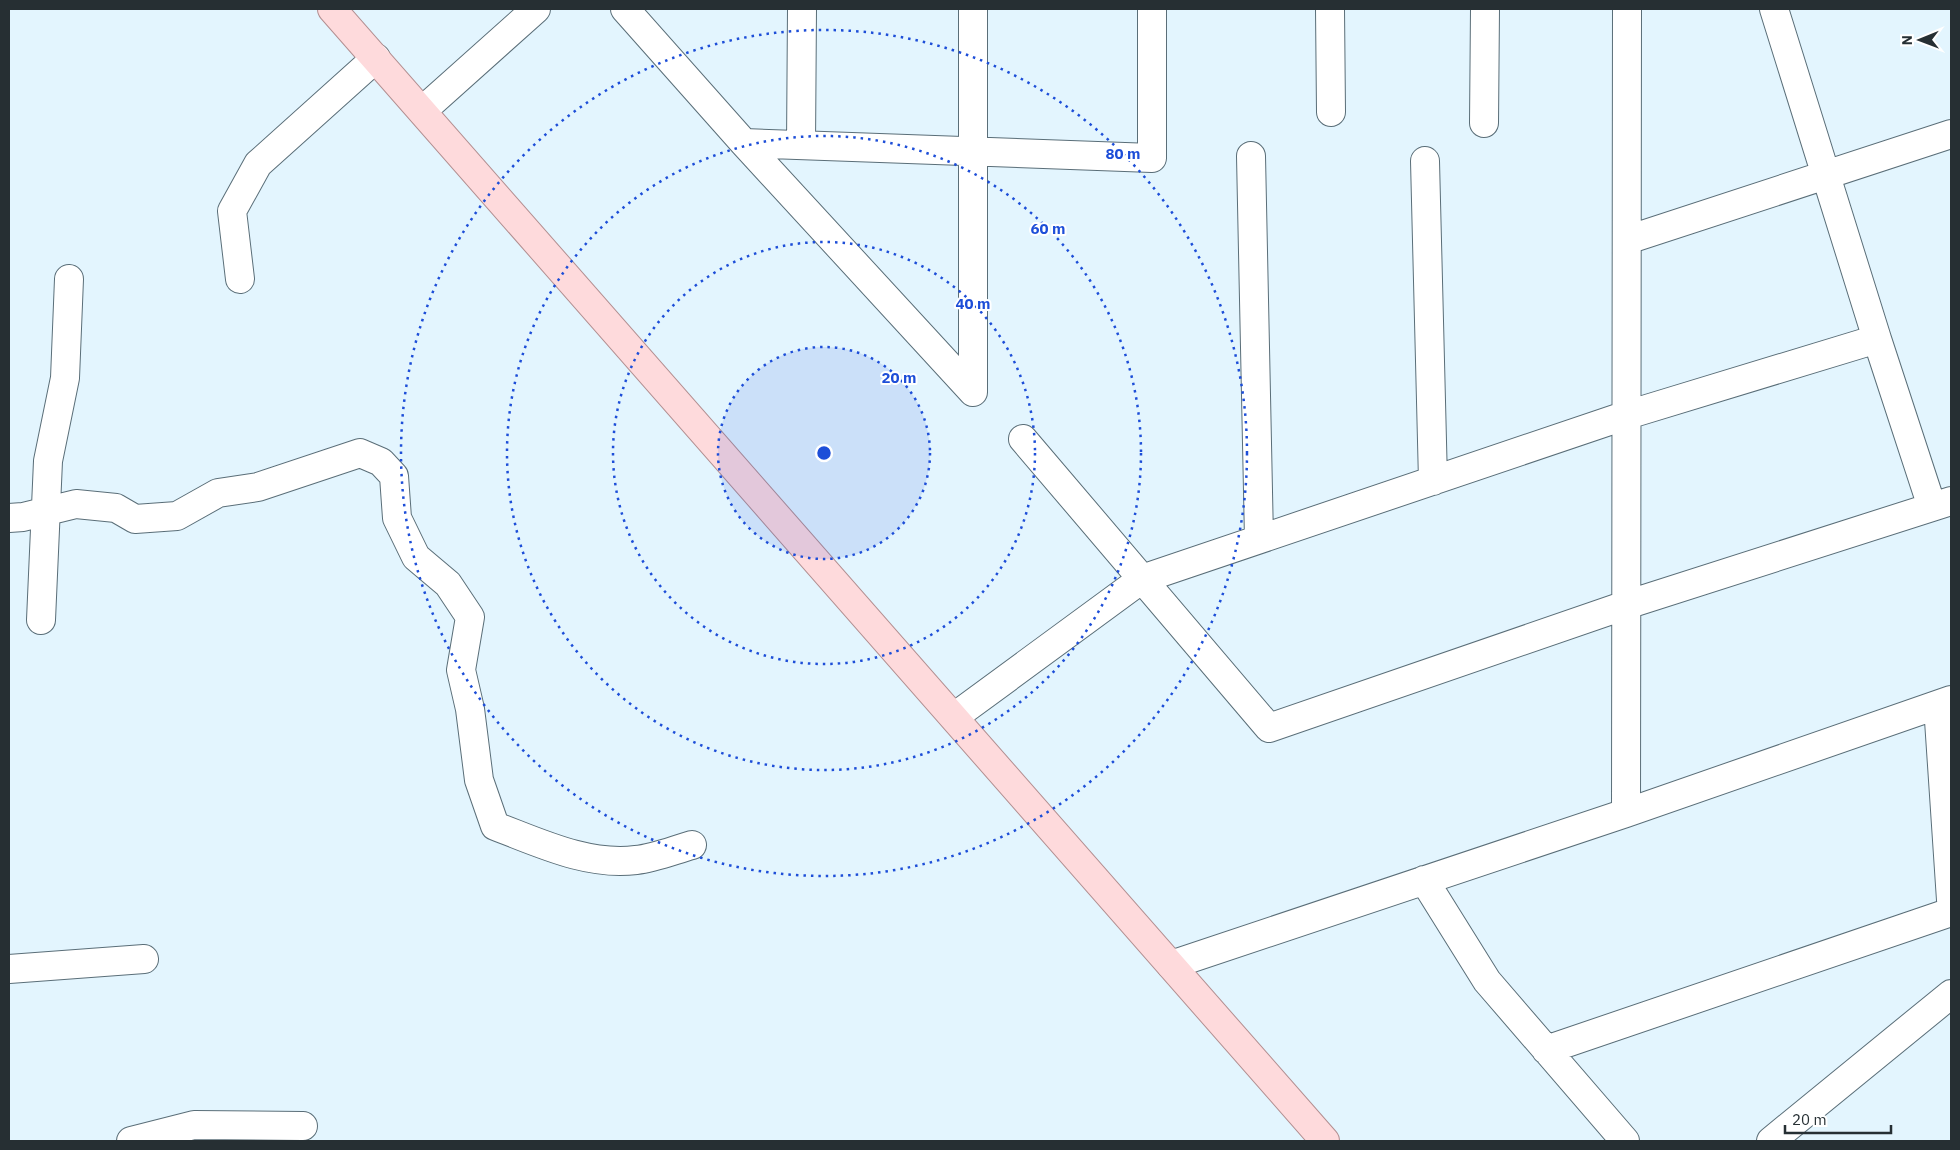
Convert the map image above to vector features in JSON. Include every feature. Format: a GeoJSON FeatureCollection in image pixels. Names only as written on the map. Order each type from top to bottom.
{"type":"FeatureCollection","features":[{"type":"Feature","properties":{"kind":"main road"},"geometry":{"type":"LineString","coordinates":[[332,9],[1325,1141]]}},
{"type":"Feature","properties":{"kind":"street"},"geometry":{"type":"LineString","coordinates":[[422,111],[536,9]]}},
{"type":"Feature","properties":{"kind":"street"},"geometry":{"type":"LineString","coordinates":[[625,9],[744,143],[973,392],[973,9]]}},
{"type":"Feature","properties":{"kind":"street"},"geometry":{"type":"LineString","coordinates":[[801,145],[802,9]]}},
{"type":"Feature","properties":{"kind":"street"},"geometry":{"type":"LineString","coordinates":[[744,143],[973,153],[1152,158],[1152,9]]}},
{"type":"Feature","properties":{"kind":"street"},"geometry":{"type":"LineString","coordinates":[[1330,9],[1331,112]]}},
{"type":"Feature","properties":{"kind":"street"},"geometry":{"type":"LineString","coordinates":[[1484,122],[1485,9]]}},
{"type":"Feature","properties":{"kind":"street"},"geometry":{"type":"LineString","coordinates":[[1626,812],[1627,9]]}},
{"type":"Feature","properties":{"kind":"street"},"geometry":{"type":"LineString","coordinates":[[1023,439],[1269,728],[1626,605],[1942,504],[1877,339],[1824,175],[1774,9]]}},
{"type":"Feature","properties":{"kind":"street"},"geometry":{"type":"LineString","coordinates":[[240,279],[232,211],[258,164],[376,58]]}},
{"type":"Feature","properties":{"kind":"street"},"geometry":{"type":"LineString","coordinates":[[1627,240],[1951,134]]}},
{"type":"Feature","properties":{"kind":"street"},"geometry":{"type":"LineString","coordinates":[[1251,156],[1259,539]]}},
{"type":"Feature","properties":{"kind":"street"},"geometry":{"type":"LineString","coordinates":[[1425,161],[1433,481]]}},
{"type":"Feature","properties":{"kind":"street"},"geometry":{"type":"LineString","coordinates":[[41,620],[48,461],[64,378],[69,278]]}},
{"type":"Feature","properties":{"kind":"street"},"geometry":{"type":"LineString","coordinates":[[954,718],[1142,579],[1626,415],[1877,339]]}},
{"type":"Feature","properties":{"kind":"street"},"geometry":{"type":"LineString","coordinates":[[9,518],[23,517],[76,504],[116,508],[135,519],[177,516],[218,493],[258,487],[360,453],[381,462],[394,476],[397,518],[416,557],[448,584],[470,618],[461,670],[470,710],[479,780],[495,826],[578,857],[606,860],[636,860],[692,845]]}},
{"type":"Feature","properties":{"kind":"street"},"geometry":{"type":"LineString","coordinates":[[1171,965],[1626,812],[1945,702],[1951,900]]}},
{"type":"Feature","properties":{"kind":"street"},"geometry":{"type":"LineString","coordinates":[[1424,880],[1486,981],[1626,1141]]}},
{"type":"Feature","properties":{"kind":"street"},"geometry":{"type":"LineString","coordinates":[[1546,1050],[1951,912]]}},
{"type":"Feature","properties":{"kind":"street"},"geometry":{"type":"LineString","coordinates":[[9,969],[144,958]]}},
{"type":"Feature","properties":{"kind":"street"},"geometry":{"type":"LineString","coordinates":[[1771,1141],[1951,994]]}},
{"type":"Feature","properties":{"kind":"street"},"geometry":{"type":"LineString","coordinates":[[131,1141],[194,1124],[303,1126]]}}]}
